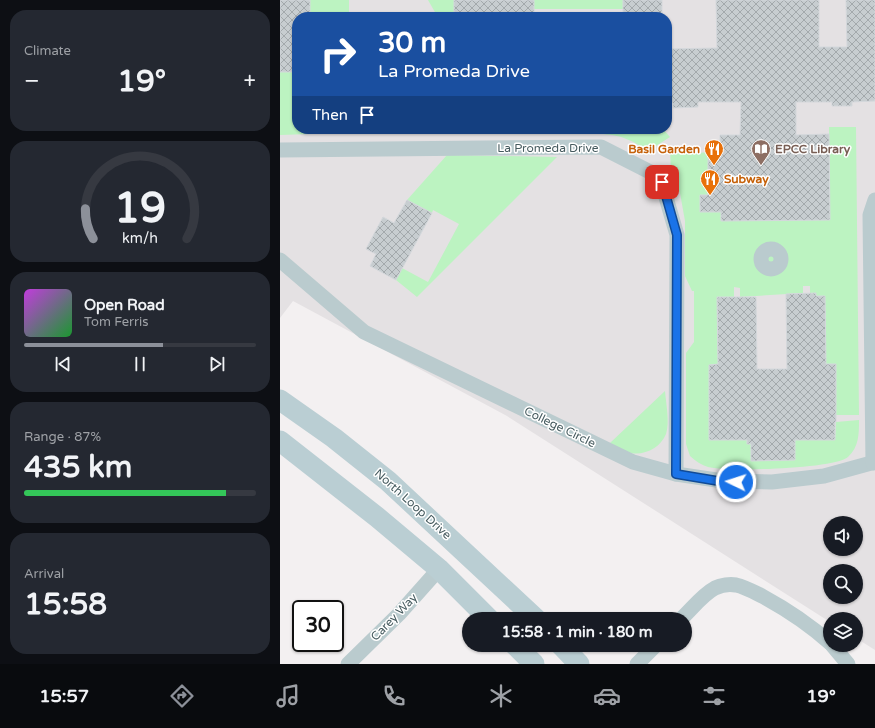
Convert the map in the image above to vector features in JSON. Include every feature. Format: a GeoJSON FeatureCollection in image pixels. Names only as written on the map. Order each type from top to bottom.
{"type":"FeatureCollection","features":[{"type":"Feature","properties":{"kind":"main road","name":"North Loop Drive"},"geometry":{"type":"LineString","coordinates":[[280,400],[334,438],[388,481],[528,612]]}},
{"type":"Feature","properties":{"kind":"main road"},"geometry":{"type":"LineString","coordinates":[[280,441],[377,517],[438,569],[482,612]]}},
{"type":"Feature","properties":{"kind":"main road"},"geometry":{"type":"LineString","coordinates":[[522,652],[534,664]]}},
{"type":"Feature","properties":{"kind":"main road"},"geometry":{"type":"LineString","coordinates":[[568,652],[579,664]]}},
{"type":"Feature","properties":{"kind":"street","name":"La Promeda Drive"},"geometry":{"type":"LineString","coordinates":[[321,149],[601,147],[660,177],[677,235],[676,474]]}},
{"type":"Feature","properties":{"kind":"street"},"geometry":{"type":"LineString","coordinates":[[280,150],[321,149]]}},
{"type":"Feature","properties":{"kind":"street"},"geometry":{"type":"LineString","coordinates":[[280,158],[321,149]]}},
{"type":"Feature","properties":{"kind":"street"},"geometry":{"type":"LineString","coordinates":[[874,462],[870,215],[875,200]]}},
{"type":"Feature","properties":{"kind":"street","name":"College Circle"},"geometry":{"type":"LineString","coordinates":[[280,260],[364,332],[633,462],[676,474],[724,482],[772,482],[824,476],[874,462]]}},
{"type":"Feature","properties":{"kind":"street","name":"Carey Way"},"geometry":{"type":"LineString","coordinates":[[348,664],[399,614],[438,569]]}},
{"type":"Feature","properties":{"kind":"street"},"geometry":{"type":"LineString","coordinates":[[688,612],[706,594],[716,588],[730,584],[738,585],[788,611],[823,637]]}},
{"type":"Feature","properties":{"kind":"street"},"geometry":{"type":"LineString","coordinates":[[637,664],[649,652]]}},
{"type":"Feature","properties":{"kind":"street"},"geometry":{"type":"LineString","coordinates":[[838,652],[848,664]]}},
{"type":"Feature","properties":{"kind":"shaded area"},"geometry":{"type":"Polygon","coordinates":[[[280,0],[875,0],[875,650],[863,642],[863,612],[823,612],[823,618],[507,416],[293,301],[280,318],[280,0]]]}},
{"type":"Feature","properties":{"kind":"green space"},"geometry":{"type":"Polygon","coordinates":[[[310,0],[349,0],[349,12],[310,12],[310,0]]]}},
{"type":"Feature","properties":{"kind":"green space"},"geometry":{"type":"Polygon","coordinates":[[[428,0],[454,0],[454,12],[435,12],[428,0]]]}},
{"type":"Feature","properties":{"kind":"green space"},"geometry":{"type":"Polygon","coordinates":[[[534,0],[623,0],[623,9],[534,9],[534,0]]]}},
{"type":"Feature","properties":{"kind":"green space"},"geometry":{"type":"Polygon","coordinates":[[[280,72],[292,72],[292,134],[311,134],[280,135],[280,72]]]}},
{"type":"Feature","properties":{"kind":"green space"},"geometry":{"type":"Polygon","coordinates":[[[829,127],[856,127],[859,415],[836,415],[836,364],[826,364],[825,296],[816,296],[816,293],[810,293],[810,286],[803,286],[803,293],[740,297],[740,288],[734,287],[734,297],[717,297],[718,364],[709,365],[710,440],[747,440],[747,444],[751,444],[751,461],[795,460],[795,440],[835,440],[836,422],[859,420],[856,445],[848,457],[839,461],[803,467],[736,469],[708,467],[694,460],[690,456],[686,444],[686,353],[694,342],[694,291],[692,291],[685,276],[685,221],[680,193],[671,173],[670,149],[699,149],[699,153],[708,152],[709,195],[700,195],[700,212],[721,212],[721,221],[830,220],[829,127]]]}},
{"type":"Feature","properties":{"kind":"green space"},"geometry":{"type":"Polygon","coordinates":[[[603,134],[667,134],[670,137],[648,151],[627,139],[603,134]]]}},
{"type":"Feature","properties":{"kind":"green space"},"geometry":{"type":"Polygon","coordinates":[[[447,155],[557,157],[417,297],[396,280],[402,268],[428,282],[459,224],[433,210],[432,213],[407,200],[447,155]]]}},
{"type":"Feature","properties":{"kind":"green space"},"geometry":{"type":"Polygon","coordinates":[[[665,391],[668,419],[667,429],[663,439],[655,448],[644,452],[633,453],[627,452],[610,443],[665,391]]]}},
{"type":"Feature","properties":{"kind":"building"},"geometry":{"type":"Polygon","coordinates":[[[280,0],[310,0],[310,12],[292,12],[292,72],[280,72],[280,0]]]}},
{"type":"Feature","properties":{"kind":"building"},"geometry":{"type":"Polygon","coordinates":[[[454,0],[534,0],[534,12],[454,12],[454,0]]]}},
{"type":"Feature","properties":{"kind":"building"},"geometry":{"type":"Polygon","coordinates":[[[623,0],[662,0],[662,12],[623,12],[623,0]]]}},
{"type":"Feature","properties":{"kind":"building"},"geometry":{"type":"Polygon","coordinates":[[[716,0],[819,0],[819,47],[847,47],[846,0],[875,0],[875,101],[852,102],[852,106],[832,106],[832,102],[796,102],[796,135],[829,134],[830,220],[721,221],[721,212],[700,212],[700,195],[708,195],[708,152],[720,152],[720,135],[740,135],[741,102],[698,102],[698,107],[673,108],[672,49],[717,48],[716,0]]]}},
{"type":"Feature","properties":{"kind":"building"},"geometry":{"type":"Polygon","coordinates":[[[407,200],[432,213],[396,280],[370,266],[376,254],[366,249],[383,217],[394,223],[407,200]]]}},
{"type":"Feature","properties":{"kind":"building"},"geometry":{"type":"Polygon","coordinates":[[[816,293],[816,296],[825,296],[826,364],[836,364],[835,440],[795,440],[795,460],[751,461],[751,444],[747,444],[747,440],[709,440],[709,365],[718,364],[717,297],[756,297],[757,369],[787,369],[786,294],[816,293]]]}},
{"type":"Feature","properties":{"kind":"place","name":"Basil Garden"},"geometry":{"type":"Point","coordinates":[714,166]}},
{"type":"Feature","properties":{"kind":"place","name":"EPCC Library"},"geometry":{"type":"Point","coordinates":[761,166]}},
{"type":"Feature","properties":{"kind":"place","name":"Subway"},"geometry":{"type":"Point","coordinates":[710,196]}},
{"type":"Feature","properties":{"kind":"route"},"geometry":{"type":"LineString","coordinates":[[662,182],[677,235],[676,474],[724,482],[736,482]]}}]}
